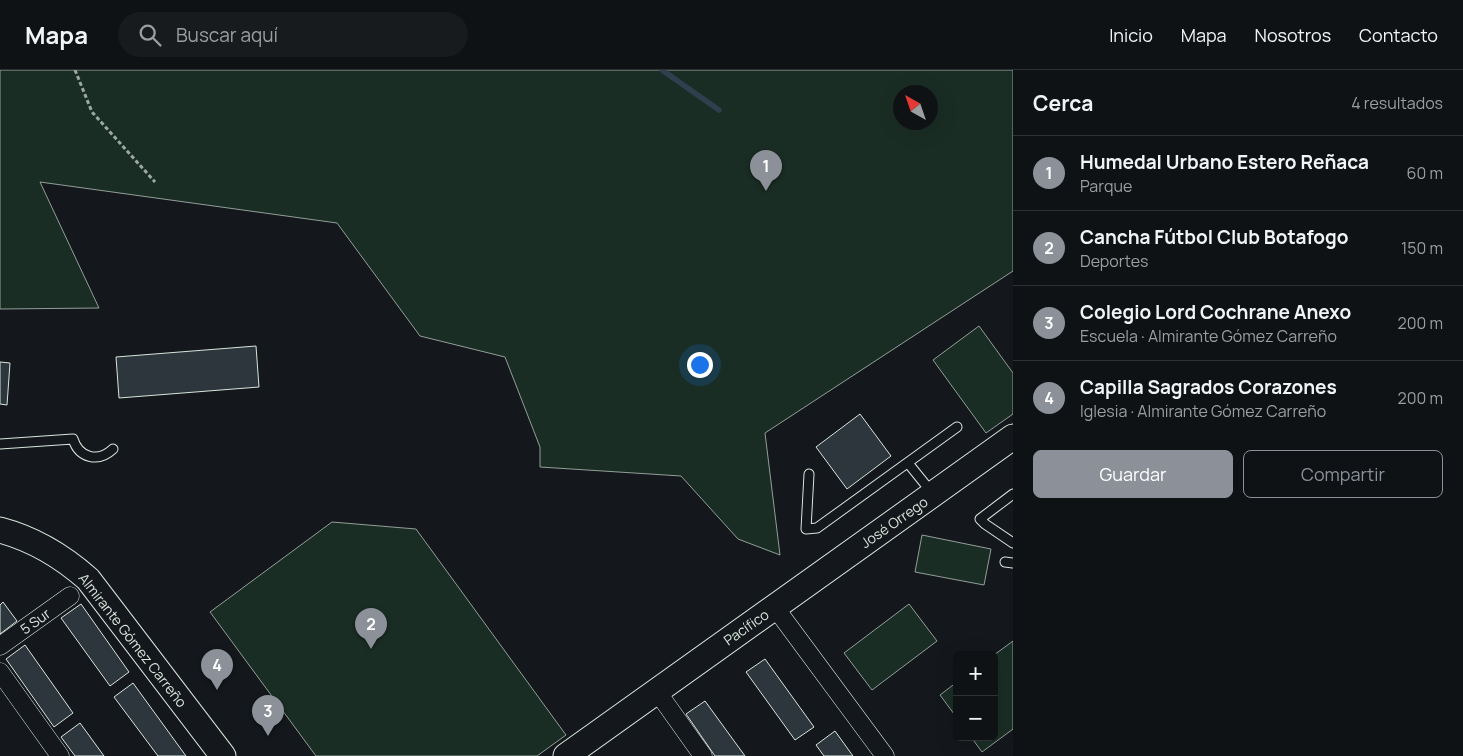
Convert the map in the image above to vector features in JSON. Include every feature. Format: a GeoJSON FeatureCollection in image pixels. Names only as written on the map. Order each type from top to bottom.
{"type":"FeatureCollection","features":[{"type":"Feature","properties":{"kind":"street","name":"José Orrego"},"geometry":{"type":"LineString","coordinates":[[774,606],[1013,437]]}},
{"type":"Feature","properties":{"kind":"street","name":"Almirante Gómez Carreño"},"geometry":{"type":"LineString","coordinates":[[0,530],[32,540],[52,551],[88,579],[223,756]]}},
{"type":"Feature","properties":{"kind":"street","name":"5 Sur"},"geometry":{"type":"LineString","coordinates":[[0,646],[70,596]]}},
{"type":"Feature","properties":{"kind":"street","name":"Pacífico"},"geometry":{"type":"LineString","coordinates":[[566,756],[774,606],[885,756]]}},
{"type":"Feature","properties":{"kind":"street"},"geometry":{"type":"LineString","coordinates":[[0,672],[60,756]]}},
{"type":"Feature","properties":{"kind":"street"},"geometry":{"type":"LineString","coordinates":[[656,690],[703,756]]}},
{"type":"Feature","properties":{"kind":"lane"},"geometry":{"type":"LineString","coordinates":[[809,474],[806,528],[817,528],[957,427]]}},
{"type":"Feature","properties":{"kind":"lane"},"geometry":{"type":"LineString","coordinates":[[0,444],[73,439],[79,451],[91,457],[98,457],[109,453],[113,449]]}},
{"type":"Feature","properties":{"kind":"lane"},"geometry":{"type":"LineString","coordinates":[[908,463],[933,494]]}},
{"type":"Feature","properties":{"kind":"lane"},"geometry":{"type":"LineString","coordinates":[[1013,494],[980,519],[1013,543]]}},
{"type":"Feature","properties":{"kind":"path"},"geometry":{"type":"LineString","coordinates":[[75,70],[92,112],[154,182]]}},
{"type":"Feature","properties":{"kind":"green space"},"geometry":{"type":"Polygon","coordinates":[[[0,70],[1013,70],[1013,271],[765,433],[780,555],[738,539],[681,476],[540,467],[540,447],[505,357],[420,336],[337,223],[40,182],[99,308],[0,309],[0,70]]]}},
{"type":"Feature","properties":{"kind":"green space"},"geometry":{"type":"Polygon","coordinates":[[[979,326],[1013,373],[1013,414],[986,433],[933,360],[979,326]]]}},
{"type":"Feature","properties":{"kind":"green space"},"geometry":{"type":"Polygon","coordinates":[[[332,522],[416,529],[566,735],[537,756],[316,756],[210,612],[332,522]]]}},
{"type":"Feature","properties":{"kind":"green space"},"geometry":{"type":"Polygon","coordinates":[[[922,535],[991,549],[984,585],[915,572],[922,535]]]}},
{"type":"Feature","properties":{"kind":"green space"},"geometry":{"type":"Polygon","coordinates":[[[909,604],[937,641],[872,690],[844,653],[909,604]]]}},
{"type":"Feature","properties":{"kind":"green space"},"geometry":{"type":"Polygon","coordinates":[[[1013,641],[1013,729],[998,740],[998,696],[998,652],[1013,641]]]}},
{"type":"Feature","properties":{"kind":"green space"},"geometry":{"type":"Polygon","coordinates":[[[953,685],[953,713],[940,695],[953,685]]]}},
{"type":"Feature","properties":{"kind":"green space"},"geometry":{"type":"Polygon","coordinates":[[[974,741],[997,741],[982,752],[974,741]]]}},
{"type":"Feature","properties":{"kind":"building"},"geometry":{"type":"Polygon","coordinates":[[[256,346],[259,387],[119,398],[116,357],[256,346]]]}},
{"type":"Feature","properties":{"kind":"building"},"geometry":{"type":"Polygon","coordinates":[[[0,362],[10,363],[7,405],[0,404],[0,362]]]}},
{"type":"Feature","properties":{"kind":"building"},"geometry":{"type":"Polygon","coordinates":[[[860,414],[891,456],[847,489],[816,447],[860,414]]]}},
{"type":"Feature","properties":{"kind":"building"},"geometry":{"type":"Polygon","coordinates":[[[3,602],[17,621],[0,634],[0,605],[3,602]]]}},
{"type":"Feature","properties":{"kind":"building"},"geometry":{"type":"Polygon","coordinates":[[[81,604],[129,672],[110,686],[61,618],[81,604]]]}},
{"type":"Feature","properties":{"kind":"building"},"geometry":{"type":"Polygon","coordinates":[[[25,645],[73,713],[54,727],[6,659],[25,645]]]}},
{"type":"Feature","properties":{"kind":"building"},"geometry":{"type":"Polygon","coordinates":[[[765,659],[814,727],[795,740],[746,672],[765,659]]]}},
{"type":"Feature","properties":{"kind":"building"},"geometry":{"type":"Polygon","coordinates":[[[133,683],[186,756],[158,756],[114,697],[133,683]]]}},
{"type":"Feature","properties":{"kind":"building"},"geometry":{"type":"Polygon","coordinates":[[[705,701],[745,756],[715,756],[686,714],[705,701]]]}},
{"type":"Feature","properties":{"kind":"building"},"geometry":{"type":"Polygon","coordinates":[[[80,723],[104,756],[75,756],[61,737],[80,723]]]}},
{"type":"Feature","properties":{"kind":"building"},"geometry":{"type":"Polygon","coordinates":[[[835,731],[853,756],[824,756],[816,745],[835,731]]]}},
{"type":"Feature","properties":{"kind":"waterway"},"geometry":{"type":"LineString","coordinates":[[662,70],[719,110]]}},
{"type":"Feature","properties":{"kind":"place","name":"Humedal Urbano Estero Reñaca"},"geometry":{"type":"Point","coordinates":[766,191]}},
{"type":"Feature","properties":{"kind":"place","name":"Cancha Fútbol Club Botafogo"},"geometry":{"type":"Point","coordinates":[371,649]}},
{"type":"Feature","properties":{"kind":"place","name":"Capilla Sagrados Corazones"},"geometry":{"type":"Point","coordinates":[217,690]}},
{"type":"Feature","properties":{"kind":"place","name":"Colegio Lord Cochrane Anexo"},"geometry":{"type":"Point","coordinates":[268,736]}}]}
